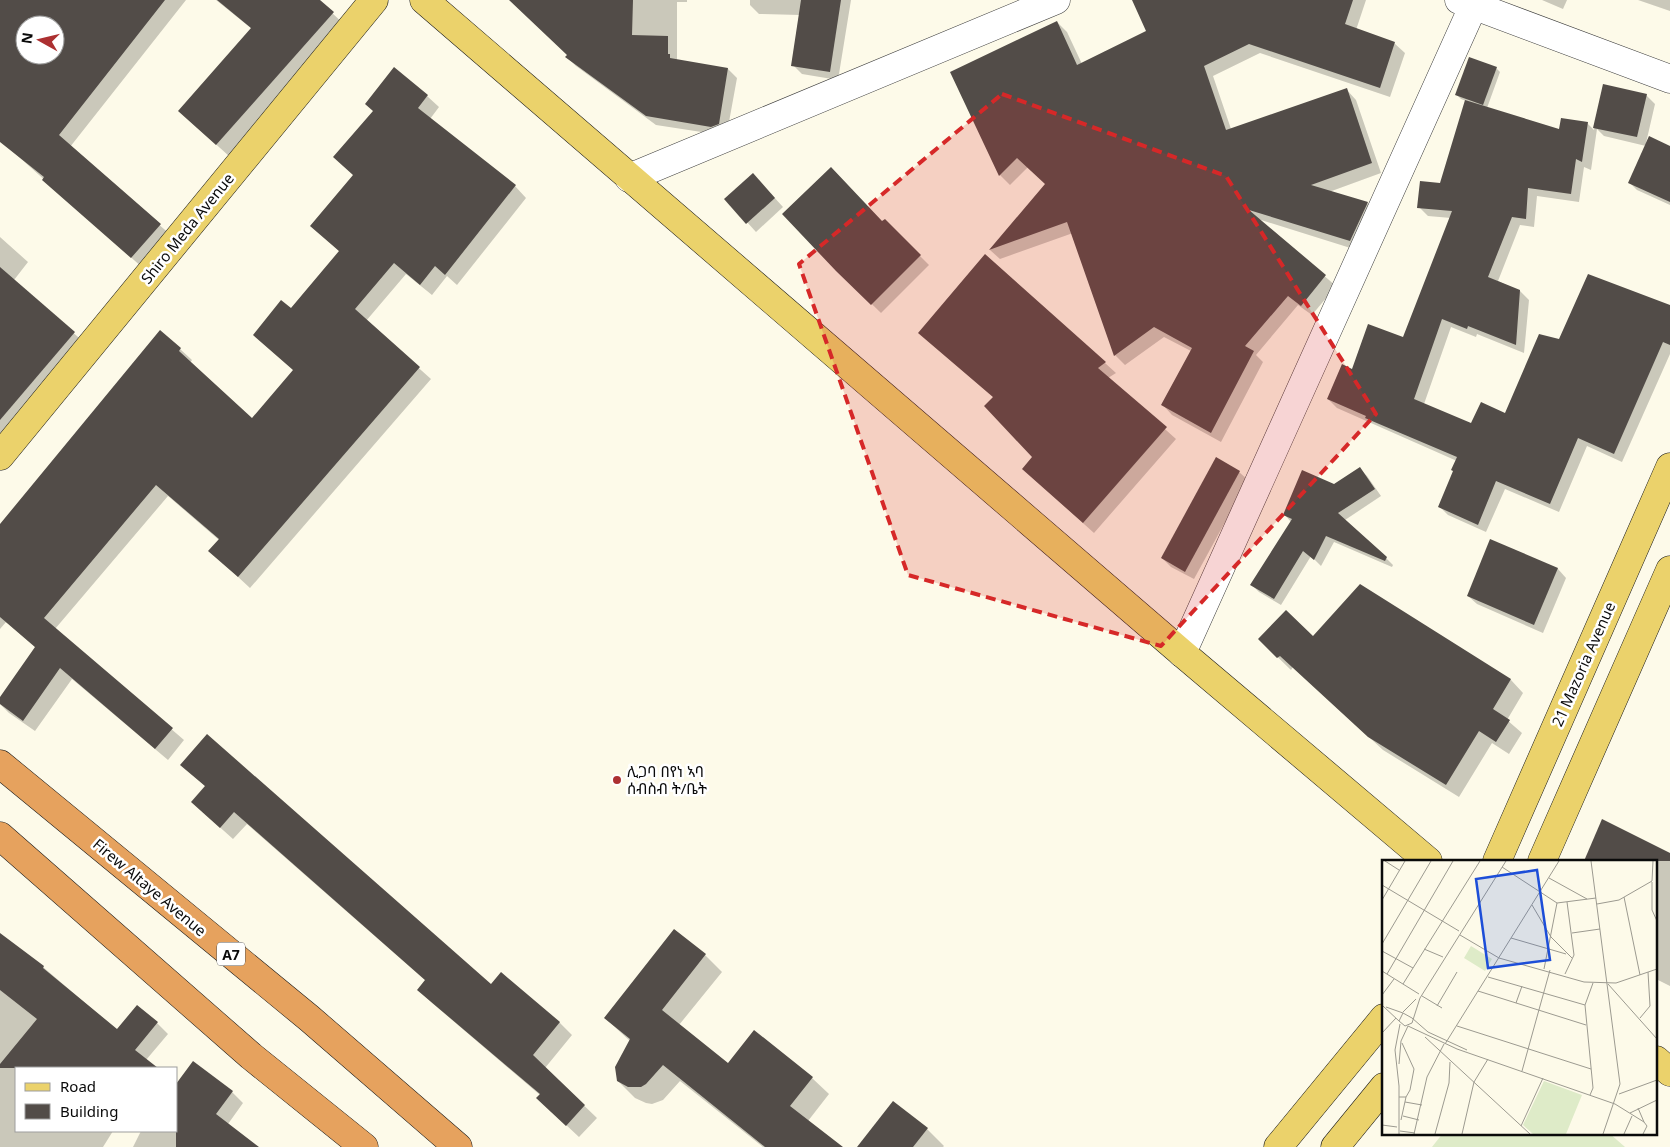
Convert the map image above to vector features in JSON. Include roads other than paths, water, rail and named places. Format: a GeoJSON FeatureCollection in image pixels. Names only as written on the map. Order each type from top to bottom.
{"type":"FeatureCollection","features":[{"type":"Feature","properties":{"kind":"highway","name":"Firew Altaye Avenue"},"geometry":{"type":"LineString","coordinates":[[0,764],[309,1018],[458,1147]]}},
{"type":"Feature","properties":{"kind":"highway"},"geometry":{"type":"LineString","coordinates":[[0,836],[251,1056],[364,1147]]}},
{"type":"Feature","properties":{"kind":"main road","name":"Shiro Meda Avenue"},"geometry":{"type":"LineString","coordinates":[[0,456],[374,0]]}},
{"type":"Feature","properties":{"kind":"main road"},"geometry":{"type":"LineString","coordinates":[[424,0],[1182,653],[1427,860]]}},
{"type":"Feature","properties":{"kind":"main road","name":"21 Mazoria Avenue"},"geometry":{"type":"LineString","coordinates":[[1497,860],[1670,468]]}},
{"type":"Feature","properties":{"kind":"main road"},"geometry":{"type":"LineString","coordinates":[[1542,860],[1670,570]]}},
{"type":"Feature","properties":{"kind":"main road"},"geometry":{"type":"LineString","coordinates":[[1278,1147],[1382,1020]]}},
{"type":"Feature","properties":{"kind":"main road"},"geometry":{"type":"LineString","coordinates":[[1658,1062],[1670,1072]]}},
{"type":"Feature","properties":{"kind":"main road"},"geometry":{"type":"LineString","coordinates":[[1335,1147],[1382,1089]]}},
{"type":"Feature","properties":{"kind":"street"},"geometry":{"type":"LineString","coordinates":[[629,178],[1056,0]]}},
{"type":"Feature","properties":{"kind":"street"},"geometry":{"type":"LineString","coordinates":[[1182,653],[1469,2],[1670,79]]}},
{"type":"Feature","properties":{"kind":"place","name":"ሊጋባ በየነ ኣባ ሰብስብ ት/ቤት"},"geometry":{"type":"Point","coordinates":[617,780]}}]}
